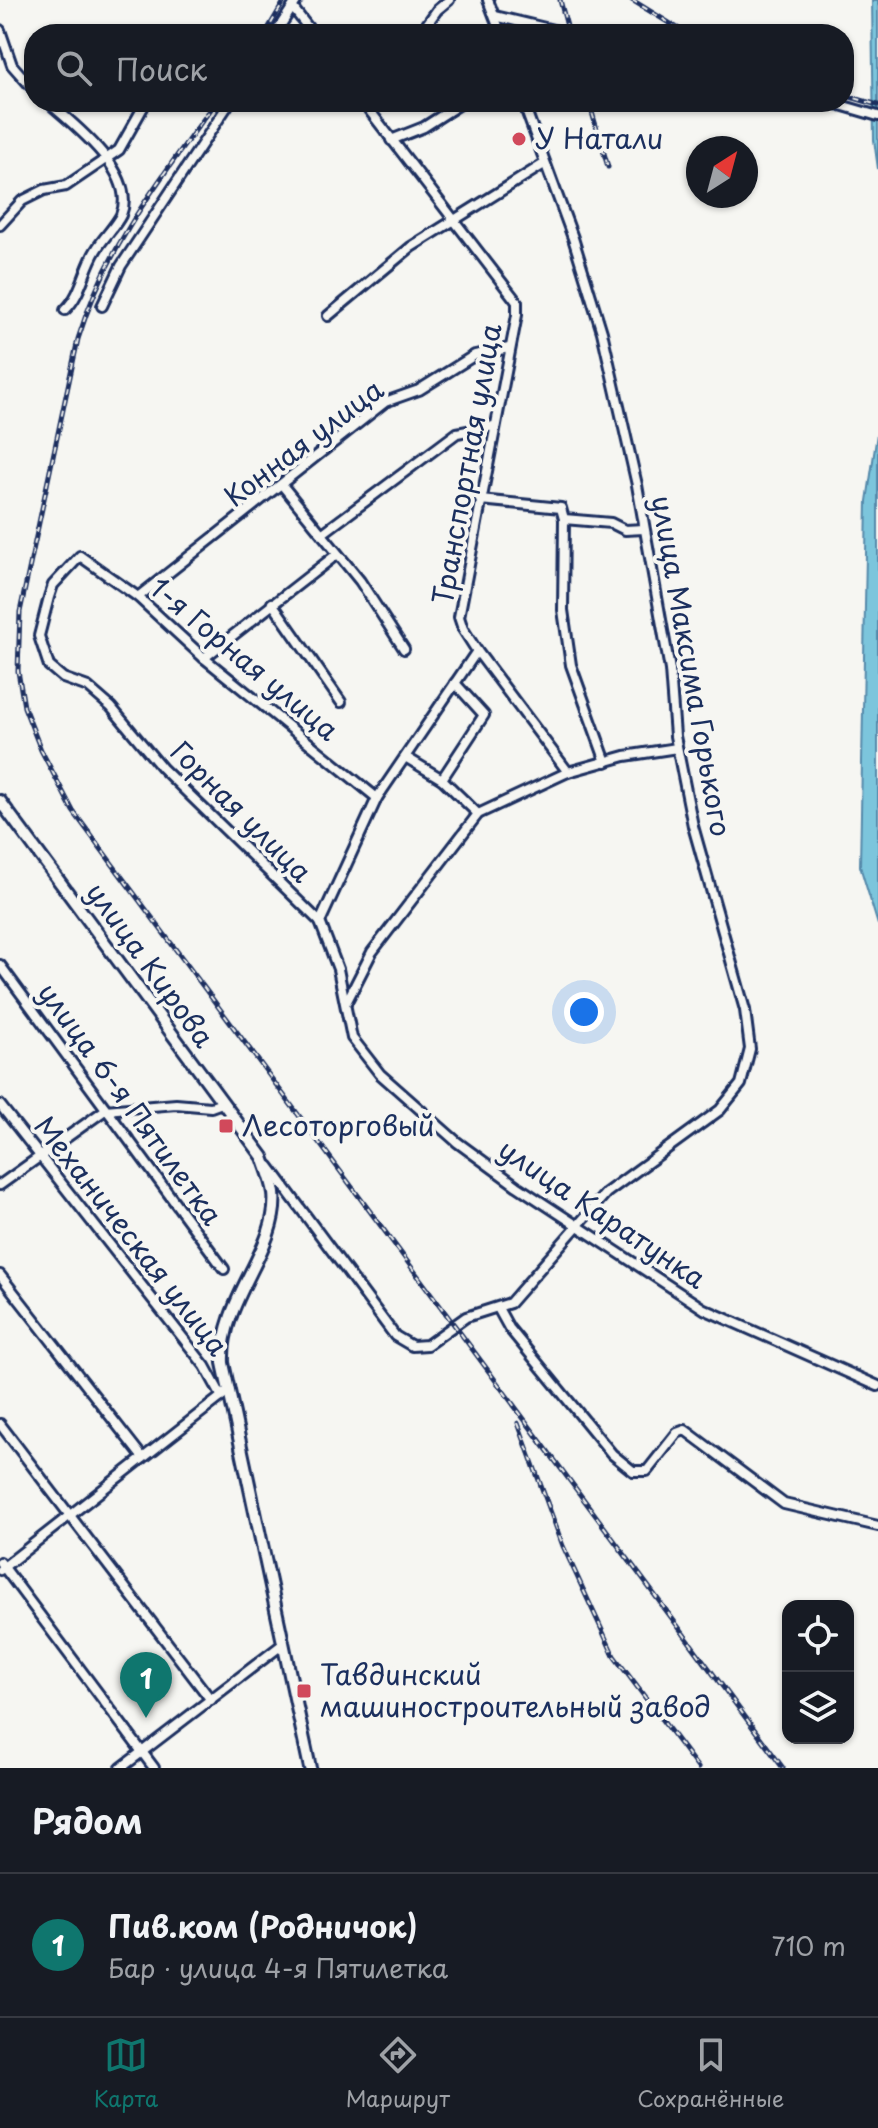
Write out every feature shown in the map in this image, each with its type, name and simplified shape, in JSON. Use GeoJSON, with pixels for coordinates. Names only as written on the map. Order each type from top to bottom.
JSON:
{"type":"FeatureCollection","features":[{"type":"Feature","properties":{"kind":"main road","name":"улица Кирова"},"geometry":{"type":"LineString","coordinates":[[0,801],[263,1157],[271,1179],[274,1208],[259,1253],[226,1324],[222,1341],[226,1394]]}},
{"type":"Feature","properties":{"kind":"main road","name":"Механическая улица"},"geometry":{"type":"LineString","coordinates":[[226,1394],[310,1768]]}},
{"type":"Feature","properties":{"kind":"street"},"geometry":{"type":"LineString","coordinates":[[427,24],[449,0]]}},
{"type":"Feature","properties":{"kind":"street"},"geometry":{"type":"LineString","coordinates":[[488,0],[498,24]]}},
{"type":"Feature","properties":{"kind":"street"},"geometry":{"type":"LineString","coordinates":[[282,24],[295,4],[307,24]]}},
{"type":"Feature","properties":{"kind":"street"},"geometry":{"type":"LineString","coordinates":[[495,16],[528,24]]}},
{"type":"Feature","properties":{"kind":"street"},"geometry":{"type":"LineString","coordinates":[[0,30],[12,65],[24,79]]}},
{"type":"Feature","properties":{"kind":"street"},"geometry":{"type":"LineString","coordinates":[[854,109],[878,116]]}},
{"type":"Feature","properties":{"kind":"street"},"geometry":{"type":"LineString","coordinates":[[58,112],[107,159],[118,176],[121,214],[95,251],[73,302],[65,310]]}},
{"type":"Feature","properties":{"kind":"street"},"geometry":{"type":"LineString","coordinates":[[0,225],[22,201],[44,190],[66,186],[119,150],[140,112]]}},
{"type":"Feature","properties":{"kind":"street"},"geometry":{"type":"LineString","coordinates":[[102,306],[121,266],[223,112]]}},
{"type":"Feature","properties":{"kind":"street"},"geometry":{"type":"LineString","coordinates":[[370,112],[454,220]]}},
{"type":"Feature","properties":{"kind":"street"},"geometry":{"type":"LineString","coordinates":[[391,140],[424,127],[447,112]]}},
{"type":"Feature","properties":{"kind":"street","name":"улица Максима Горького"},"geometry":{"type":"LineString","coordinates":[[395,1336],[412,1346],[427,1345],[466,1317],[498,1308],[522,1293],[606,1193],[720,1110],[741,1084],[750,1049],[745,1010],[693,826],[677,748],[670,670],[602,332],[573,238],[526,112]]}},
{"type":"Feature","properties":{"kind":"street"},"geometry":{"type":"LineString","coordinates":[[328,316],[411,247],[544,164]]}},
{"type":"Feature","properties":{"kind":"street","name":"Транспортная улица"},"geometry":{"type":"LineString","coordinates":[[454,220],[517,302],[459,617],[477,651],[568,772]]}},
{"type":"Feature","properties":{"kind":"street","name":"Конная улица"},"geometry":{"type":"LineString","coordinates":[[138,597],[385,402],[419,390],[475,355],[509,348]]}},
{"type":"Feature","properties":{"kind":"street"},"geometry":{"type":"LineString","coordinates":[[323,533],[457,433],[494,426]]}},
{"type":"Feature","properties":{"kind":"street"},"geometry":{"type":"LineString","coordinates":[[282,485],[360,581],[404,649]]}},
{"type":"Feature","properties":{"kind":"street"},"geometry":{"type":"LineString","coordinates":[[480,500],[561,508],[564,519],[563,610],[571,665],[606,762]]}},
{"type":"Feature","properties":{"kind":"street"},"geometry":{"type":"LineString","coordinates":[[564,519],[611,523],[625,530],[644,529]]}},
{"type":"Feature","properties":{"kind":"street"},"geometry":{"type":"LineString","coordinates":[[204,658],[336,555]]}},
{"type":"Feature","properties":{"kind":"street","name":"1-я Горная улица"},"geometry":{"type":"LineString","coordinates":[[54,671],[40,649],[39,636],[53,585],[80,556],[138,597],[204,658],[377,798]]}},
{"type":"Feature","properties":{"kind":"street"},"geometry":{"type":"LineString","coordinates":[[272,603],[341,702]]}},
{"type":"Feature","properties":{"kind":"street"},"geometry":{"type":"LineString","coordinates":[[320,922],[377,798],[477,651]]}},
{"type":"Feature","properties":{"kind":"street","name":"Горная улица"},"geometry":{"type":"LineString","coordinates":[[54,671],[88,687],[111,707],[162,768],[320,922],[346,1002],[348,1019]]}},
{"type":"Feature","properties":{"kind":"street"},"geometry":{"type":"LineString","coordinates":[[442,779],[484,715],[455,683]]}},
{"type":"Feature","properties":{"kind":"street"},"geometry":{"type":"LineString","coordinates":[[346,1002],[372,952],[478,814],[568,772],[677,748]]}},
{"type":"Feature","properties":{"kind":"street"},"geometry":{"type":"LineString","coordinates":[[407,758],[442,779],[478,814]]}},
{"type":"Feature","properties":{"kind":"street","name":"улица 6-я Пятилетка"},"geometry":{"type":"LineString","coordinates":[[0,965],[224,1269]]}},
{"type":"Feature","properties":{"kind":"street","name":"улица Каратунка"},"geometry":{"type":"LineString","coordinates":[[348,1019],[352,1038],[380,1074],[457,1142],[576,1225],[704,1309],[878,1386]]}},
{"type":"Feature","properties":{"kind":"street"},"geometry":{"type":"LineString","coordinates":[[0,1185],[105,1110],[176,1104],[211,1107],[222,1103]]}},
{"type":"Feature","properties":{"kind":"street","name":"Механическая улица"},"geometry":{"type":"LineString","coordinates":[[0,1105],[226,1394]]}},
{"type":"Feature","properties":{"kind":"street","name":"улица Кирова"},"geometry":{"type":"LineString","coordinates":[[263,1157],[395,1336]]}},
{"type":"Feature","properties":{"kind":"street"},"geometry":{"type":"LineString","coordinates":[[0,1275],[143,1458]]}},
{"type":"Feature","properties":{"kind":"street"},"geometry":{"type":"LineString","coordinates":[[498,1308],[518,1340],[612,1454],[628,1469],[647,1471],[677,1433],[685,1430],[784,1504],[878,1526]]}},
{"type":"Feature","properties":{"kind":"street"},"geometry":{"type":"LineString","coordinates":[[154,1768],[1,1567],[226,1394]]}},
{"type":"Feature","properties":{"kind":"street"},"geometry":{"type":"LineString","coordinates":[[0,1424],[211,1700]]}},
{"type":"Feature","properties":{"kind":"street"},"geometry":{"type":"LineString","coordinates":[[121,1768],[283,1644]]}},
{"type":"Feature","properties":{"kind":"water"},"geometry":{"type":"Polygon","coordinates":[[[872,0],[878,0],[878,169],[874,140],[872,0]]]}},
{"type":"Feature","properties":{"kind":"water"},"geometry":{"type":"Polygon","coordinates":[[[878,427],[878,925],[860,866],[867,501],[878,427]]]}},
{"type":"Feature","properties":{"kind":"railway"},"geometry":{"type":"LineString","coordinates":[[271,24],[285,0]]}},
{"type":"Feature","properties":{"kind":"railway"},"geometry":{"type":"LineString","coordinates":[[560,0],[566,24]]}},
{"type":"Feature","properties":{"kind":"railway"},"geometry":{"type":"LineString","coordinates":[[632,0],[671,24]]}},
{"type":"Feature","properties":{"kind":"railway"},"geometry":{"type":"LineString","coordinates":[[854,98],[878,105]]}},
{"type":"Feature","properties":{"kind":"railway"},"geometry":{"type":"LineString","coordinates":[[209,112],[119,244],[78,339],[20,612],[18,671],[24,707],[41,750],[73,811],[783,1768]]}},
{"type":"Feature","properties":{"kind":"railway"},"geometry":{"type":"LineString","coordinates":[[592,112],[608,167]]}},
{"type":"Feature","properties":{"kind":"railway"},"geometry":{"type":"LineString","coordinates":[[518,1423],[563,1546],[614,1656],[698,1768]]}},
{"type":"Feature","properties":{"kind":"place","name":"У Натали"},"geometry":{"type":"Point","coordinates":[519,139]}},
{"type":"Feature","properties":{"kind":"place","name":"Лесоторговый"},"geometry":{"type":"Point","coordinates":[226,1126]}},
{"type":"Feature","properties":{"kind":"place","name":"Тавдинский машиностроительный завод"},"geometry":{"type":"Point","coordinates":[304,1691]}},
{"type":"Feature","properties":{"kind":"place","name":"Пив.ком (Родничок)"},"geometry":{"type":"Point","coordinates":[146,1718]}}]}
